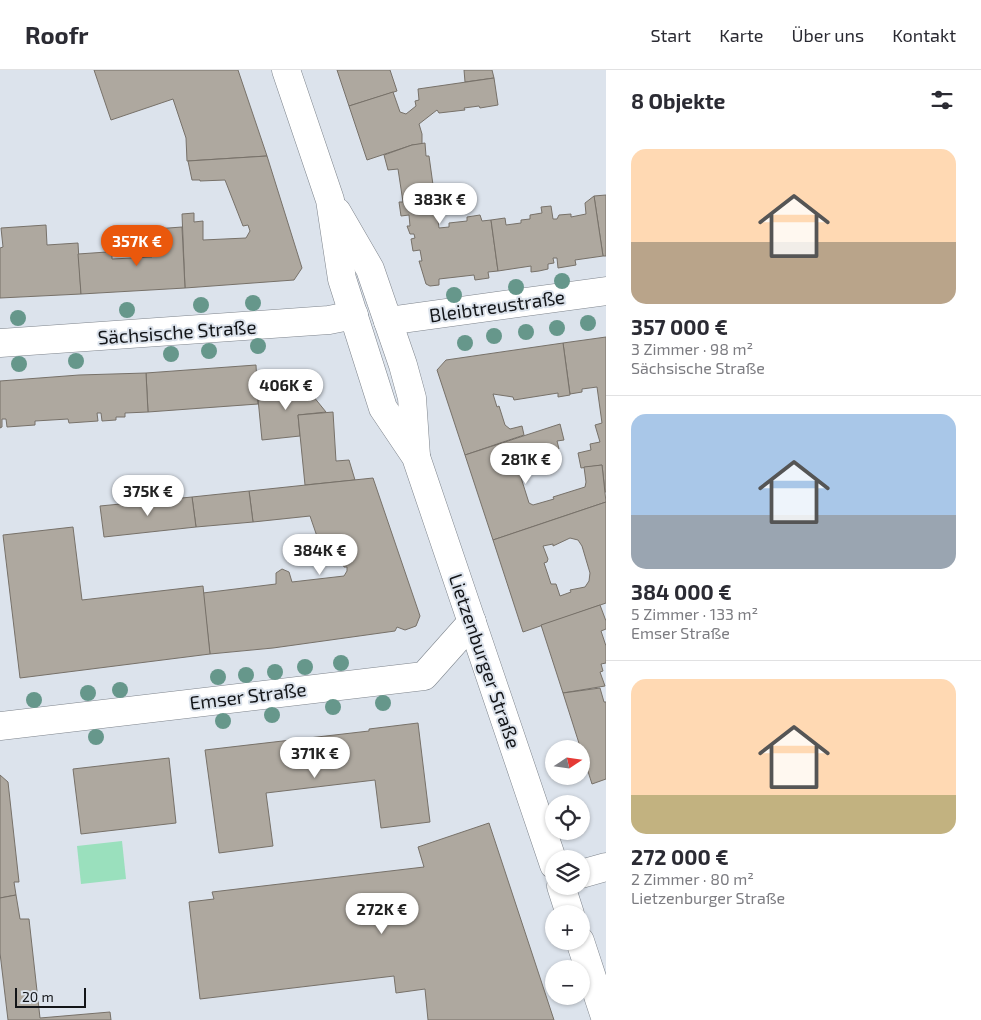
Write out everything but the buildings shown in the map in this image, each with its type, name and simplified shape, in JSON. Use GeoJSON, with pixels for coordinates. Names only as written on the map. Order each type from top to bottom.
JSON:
{"type":"FeatureCollection","features":[{"type":"Feature","properties":{"kind":"main road","name":"Lietzenburger Straße"},"geometry":{"type":"LineString","coordinates":[[286,70],[330,200],[342,279],[383,408],[416,457]]}},
{"type":"Feature","properties":{"kind":"main road","name":"Lietzenburger Straße"},"geometry":{"type":"LineString","coordinates":[[330,200],[370,269],[388,321],[412,398],[416,457],[549,850]]}},
{"type":"Feature","properties":{"kind":"main road","name":"Bleibtreustraße"},"geometry":{"type":"LineString","coordinates":[[388,321],[606,291]]}},
{"type":"Feature","properties":{"kind":"main road","name":"Sächsische Straße"},"geometry":{"type":"LineString","coordinates":[[0,344],[329,320],[354,316]]}},
{"type":"Feature","properties":{"kind":"main road","name":"Emser Straße"},"geometry":{"type":"LineString","coordinates":[[0,726],[424,676],[472,622]]}},
{"type":"Feature","properties":{"kind":"main road"},"geometry":{"type":"LineString","coordinates":[[590,871],[606,867]]}},
{"type":"Feature","properties":{"kind":"main road"},"geometry":{"type":"LineString","coordinates":[[583,950],[606,1020]]}},
{"type":"Feature","properties":{"kind":"green space"},"geometry":{"type":"Polygon","coordinates":[[[122,841],[126,879],[81,884],[77,846],[122,841]]]}}]}
